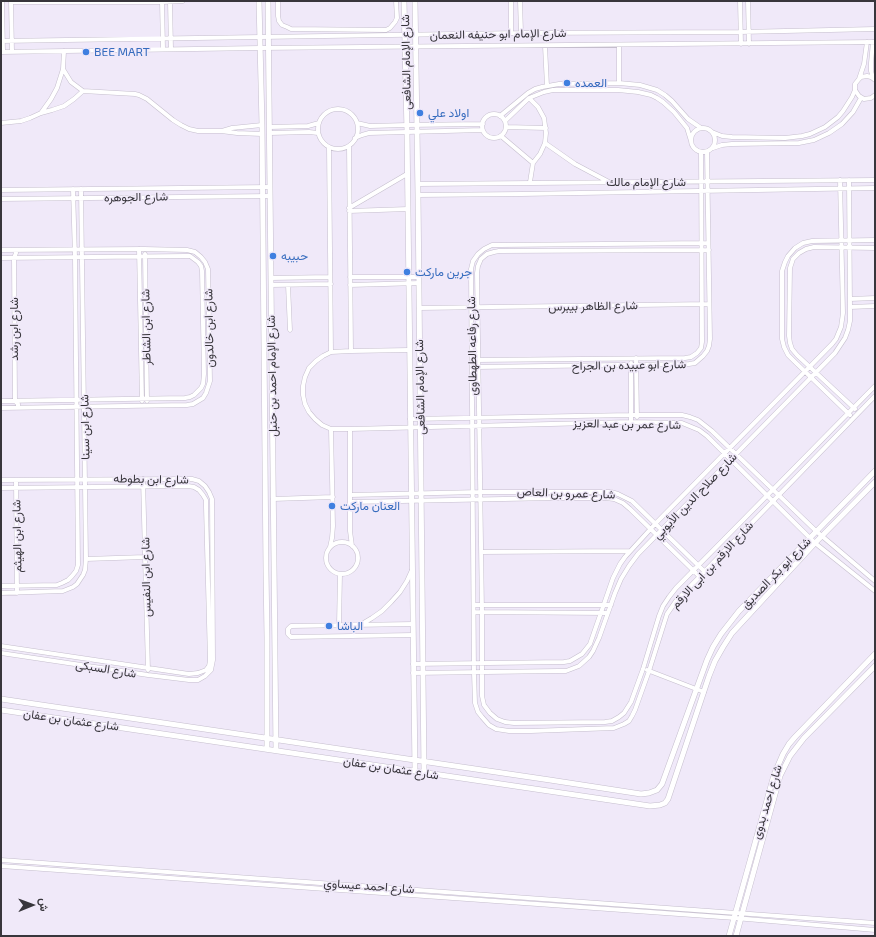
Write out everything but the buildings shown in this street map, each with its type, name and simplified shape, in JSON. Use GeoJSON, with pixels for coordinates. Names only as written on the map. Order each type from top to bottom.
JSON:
{"type":"FeatureCollection","features":[{"type":"Feature","properties":{"kind":"street"},"geometry":{"type":"LineString","coordinates":[[2,1],[2,52]]}},
{"type":"Feature","properties":{"kind":"street"},"geometry":{"type":"LineString","coordinates":[[12,52],[11,2],[183,1]]}},
{"type":"Feature","properties":{"kind":"street","name":"شارع الإمام احمد بن حنبل"},"geometry":{"type":"LineString","coordinates":[[259,1],[262,125],[267,749]]}},
{"type":"Feature","properties":{"kind":"street","name":"شارع الإمام احمد بن حنبل"},"geometry":{"type":"LineString","coordinates":[[268,1],[276,750]]}},
{"type":"Feature","properties":{"kind":"street"},"geometry":{"type":"LineString","coordinates":[[278,1],[279,21],[282,25],[291,29],[386,30],[390,28],[397,18],[396,1]]}},
{"type":"Feature","properties":{"kind":"street","name":"شارع الإمام الشافعى"},"geometry":{"type":"LineString","coordinates":[[404,1],[408,174],[412,624],[415,771]]}},
{"type":"Feature","properties":{"kind":"street","name":"شارع الإمام الشافعى"},"geometry":{"type":"LineString","coordinates":[[415,1],[420,308],[424,773]]}},
{"type":"Feature","properties":{"kind":"street"},"geometry":{"type":"LineString","coordinates":[[511,1],[511,33]]}},
{"type":"Feature","properties":{"kind":"street"},"geometry":{"type":"LineString","coordinates":[[520,1],[521,33]]}},
{"type":"Feature","properties":{"kind":"street"},"geometry":{"type":"LineString","coordinates":[[740,1],[740,44]]}},
{"type":"Feature","properties":{"kind":"street"},"geometry":{"type":"LineString","coordinates":[[748,1],[749,44]]}},
{"type":"Feature","properties":{"kind":"street"},"geometry":{"type":"LineString","coordinates":[[162,2],[163,49]]}},
{"type":"Feature","properties":{"kind":"street"},"geometry":{"type":"LineString","coordinates":[[170,2],[171,49]]}},
{"type":"Feature","properties":{"kind":"street","name":"شارع الإمام ابو حنيفه النعمان"},"geometry":{"type":"LineString","coordinates":[[2,41],[511,33],[749,32],[875,29]]}},
{"type":"Feature","properties":{"kind":"street"},"geometry":{"type":"LineString","coordinates":[[500,116],[534,89],[559,84],[619,83],[640,85],[657,90],[675,104],[688,119],[701,128],[707,129],[722,136],[785,138],[802,136],[825,127],[838,117],[848,104],[855,90],[855,84],[859,79],[864,64],[867,42]]}},
{"type":"Feature","properties":{"kind":"street"},"geometry":{"type":"LineString","coordinates":[[874,42],[871,71],[874,79]]}},
{"type":"Feature","properties":{"kind":"street","name":"شارع الإمام ابو حنيفه النعمان"},"geometry":{"type":"LineString","coordinates":[[2,52],[405,46],[874,42]]}},
{"type":"Feature","properties":{"kind":"street"},"geometry":{"type":"LineString","coordinates":[[619,45],[619,83]]}},
{"type":"Feature","properties":{"kind":"street"},"geometry":{"type":"LineString","coordinates":[[545,46],[547,86]]}},
{"type":"Feature","properties":{"kind":"street"},"geometry":{"type":"LineString","coordinates":[[41,113],[57,88],[63,69],[64,51]]}},
{"type":"Feature","properties":{"kind":"street"},"geometry":{"type":"LineString","coordinates":[[63,69],[71,82],[83,92],[139,95],[147,99],[173,120],[189,129],[198,131],[262,134]]}},
{"type":"Feature","properties":{"kind":"street"},"geometry":{"type":"LineString","coordinates":[[859,79],[861,77],[868,76],[874,79]]}},
{"type":"Feature","properties":{"kind":"street"},"geometry":{"type":"LineString","coordinates":[[504,121],[530,98],[553,90],[618,90],[645,93],[663,102],[674,112],[687,128],[693,147],[701,152],[708,152],[713,148],[722,145],[799,143],[814,140],[829,133],[842,124],[853,112],[861,98]]}},
{"type":"Feature","properties":{"kind":"street"},"geometry":{"type":"LineString","coordinates":[[855,90],[861,98],[868,99],[875,95]]}},
{"type":"Feature","properties":{"kind":"street"},"geometry":{"type":"LineString","coordinates":[[1,123],[21,121],[64,106],[83,92]]}},
{"type":"Feature","properties":{"kind":"street"},"geometry":{"type":"LineString","coordinates":[[530,98],[541,112],[546,128],[545,143],[540,154],[533,163],[530,182]]}},
{"type":"Feature","properties":{"kind":"street"},"geometry":{"type":"LineString","coordinates":[[332,110],[344,110],[350,113],[357,123],[355,138],[349,146],[345,148],[337,149],[329,147],[320,139],[318,133],[319,122],[326,113],[332,110]]}},
{"type":"Feature","properties":{"kind":"street"},"geometry":{"type":"LineString","coordinates":[[491,115],[500,116],[504,121],[506,127],[501,136],[495,138],[489,137],[484,133],[483,124],[486,118],[491,115]]}},
{"type":"Feature","properties":{"kind":"street"},"geometry":{"type":"LineString","coordinates":[[270,127],[308,126],[319,122]]}},
{"type":"Feature","properties":{"kind":"street"},"geometry":{"type":"LineString","coordinates":[[357,123],[370,126],[483,124]]}},
{"type":"Feature","properties":{"kind":"street"},"geometry":{"type":"LineString","coordinates":[[221,131],[232,128],[262,125]]}},
{"type":"Feature","properties":{"kind":"street"},"geometry":{"type":"LineString","coordinates":[[506,127],[546,128]]}},
{"type":"Feature","properties":{"kind":"street"},"geometry":{"type":"LineString","coordinates":[[691,141],[692,135],[696,130],[701,128]]}},
{"type":"Feature","properties":{"kind":"street"},"geometry":{"type":"LineString","coordinates":[[355,138],[370,133],[483,130]]}},
{"type":"Feature","properties":{"kind":"street"},"geometry":{"type":"LineString","coordinates":[[712,132],[716,140],[713,148]]}},
{"type":"Feature","properties":{"kind":"street"},"geometry":{"type":"LineString","coordinates":[[270,133],[318,133]]}},
{"type":"Feature","properties":{"kind":"street"},"geometry":{"type":"LineString","coordinates":[[501,136],[533,163]]}},
{"type":"Feature","properties":{"kind":"street"},"geometry":{"type":"LineString","coordinates":[[545,143],[582,168],[610,182]]}},
{"type":"Feature","properties":{"kind":"street"},"geometry":{"type":"LineString","coordinates":[[349,146],[351,351]]}},
{"type":"Feature","properties":{"kind":"street"},"geometry":{"type":"LineString","coordinates":[[329,147],[332,352]]}},
{"type":"Feature","properties":{"kind":"street","name":"شارع ابو عبيده بن الجراح"},"geometry":{"type":"LineString","coordinates":[[472,360],[685,358],[691,357],[697,353],[701,348],[702,342],[701,152]]}},
{"type":"Feature","properties":{"kind":"street","name":"شارع ابو عبيده بن الجراح"},"geometry":{"type":"LineString","coordinates":[[472,368],[689,364],[695,363],[699,360],[707,351],[709,346],[708,152]]}},
{"type":"Feature","properties":{"kind":"street"},"geometry":{"type":"LineString","coordinates":[[349,210],[408,174]]}},
{"type":"Feature","properties":{"kind":"street","name":"شارع صلاح الدين الأيوبي"},"geometry":{"type":"LineString","coordinates":[[413,664],[564,662],[570,661],[582,654],[590,644],[616,571],[630,551],[832,344],[839,333],[843,313],[840,180]]}},
{"type":"Feature","properties":{"kind":"street","name":"شارع صلاح الدين الأيوبي"},"geometry":{"type":"LineString","coordinates":[[413,673],[559,672],[573,669],[584,662],[593,651],[621,579],[638,554],[835,353],[845,338],[850,321],[849,180]]}},
{"type":"Feature","properties":{"kind":"street","name":"شارع الإمام مالك"},"geometry":{"type":"LineString","coordinates":[[418,184],[875,180]]}},
{"type":"Feature","properties":{"kind":"street","name":"شارع الجوهره"},"geometry":{"type":"LineString","coordinates":[[1,190],[270,186]]}},
{"type":"Feature","properties":{"kind":"street","name":"شارع الإمام مالك"},"geometry":{"type":"LineString","coordinates":[[418,195],[875,188]]}},
{"type":"Feature","properties":{"kind":"street","name":"شارع ابن سينا"},"geometry":{"type":"LineString","coordinates":[[1,586],[57,585],[68,580],[76,571],[78,565],[73,189]]}},
{"type":"Feature","properties":{"kind":"street","name":"شارع ابن سينا"},"geometry":{"type":"LineString","coordinates":[[1,593],[57,592],[68,590],[77,584],[83,575],[86,564],[81,189]]}},
{"type":"Feature","properties":{"kind":"street","name":"شارع الجوهره"},"geometry":{"type":"LineString","coordinates":[[1,199],[270,196]]}},
{"type":"Feature","properties":{"kind":"street"},"geometry":{"type":"LineString","coordinates":[[349,210],[408,209]]}},
{"type":"Feature","properties":{"kind":"street"},"geometry":{"type":"LineString","coordinates":[[853,418],[788,355],[784,347],[782,339],[782,271],[788,256],[795,248],[803,243],[812,241],[875,240]]}},
{"type":"Feature","properties":{"kind":"street","name":"شارع رفاعه الطهطاوى"},"geometry":{"type":"LineString","coordinates":[[474,673],[471,269],[473,261],[478,254],[492,245],[708,243]]}},
{"type":"Feature","properties":{"kind":"street"},"geometry":{"type":"LineString","coordinates":[[583,244],[584,251]]}},
{"type":"Feature","properties":{"kind":"street"},"geometry":{"type":"LineString","coordinates":[[859,412],[792,349],[790,342],[789,278],[793,259],[806,249],[814,247],[875,248]]}},
{"type":"Feature","properties":{"kind":"street","name":"شارع ابن الشاطر"},"geometry":{"type":"LineString","coordinates":[[139,249],[148,406]]}},
{"type":"Feature","properties":{"kind":"street","name":"شارع ابن خالدون"},"geometry":{"type":"LineString","coordinates":[[1,250],[144,249],[187,250],[195,252],[205,262],[208,269],[210,381],[206,393],[198,401],[187,405],[1,408]]}},
{"type":"Feature","properties":{"kind":"street","name":"شارع ابن الشاطر"},"geometry":{"type":"LineString","coordinates":[[142,406],[144,249]]}},
{"type":"Feature","properties":{"kind":"street","name":"شارع ابن رشد"},"geometry":{"type":"LineString","coordinates":[[13,250],[16,253],[14,258],[15,400],[18,404],[18,408]]}},
{"type":"Feature","properties":{"kind":"street","name":"شارع رفاعه الطهطاوى"},"geometry":{"type":"LineString","coordinates":[[482,673],[477,273],[481,259],[487,254],[499,251],[709,250]]}},
{"type":"Feature","properties":{"kind":"street","name":"شارع ابن خالدون"},"geometry":{"type":"LineString","coordinates":[[1,258],[190,256],[201,266],[202,271],[204,374],[201,388],[194,395],[186,398],[1,401]]}},
{"type":"Feature","properties":{"kind":"street"},"geometry":{"type":"LineString","coordinates":[[271,278],[330,277]]}},
{"type":"Feature","properties":{"kind":"street"},"geometry":{"type":"LineString","coordinates":[[350,277],[419,277]]}},
{"type":"Feature","properties":{"kind":"street"},"geometry":{"type":"LineString","coordinates":[[350,285],[419,283]]}},
{"type":"Feature","properties":{"kind":"street"},"geometry":{"type":"LineString","coordinates":[[271,285],[330,284]]}},
{"type":"Feature","properties":{"kind":"street"},"geometry":{"type":"LineString","coordinates":[[288,285],[290,330]]}},
{"type":"Feature","properties":{"kind":"street"},"geometry":{"type":"LineString","coordinates":[[850,298],[875,298]]}},
{"type":"Feature","properties":{"kind":"street"},"geometry":{"type":"LineString","coordinates":[[203,304],[209,304]]}},
{"type":"Feature","properties":{"kind":"street","name":"شارع الظاهر بيبرس"},"geometry":{"type":"LineString","coordinates":[[420,308],[709,304]]}},
{"type":"Feature","properties":{"kind":"street"},"geometry":{"type":"LineString","coordinates":[[850,307],[875,306]]}},
{"type":"Feature","properties":{"kind":"street"},"geometry":{"type":"LineString","coordinates":[[263,313],[272,313]]}},
{"type":"Feature","properties":{"kind":"street"},"geometry":{"type":"LineString","coordinates":[[330,547],[335,543],[341,542],[352,546],[357,555],[356,564],[353,569],[345,574],[340,574],[332,571],[327,564],[326,555],[330,547],[333,532],[331,429],[315,420],[305,404],[303,390],[305,377],[316,361],[332,352],[410,350]]}},
{"type":"Feature","properties":{"kind":"street"},"geometry":{"type":"LineString","coordinates":[[631,358],[631,422]]}},
{"type":"Feature","properties":{"kind":"street"},"geometry":{"type":"LineString","coordinates":[[636,358],[637,422]]}},
{"type":"Feature","properties":{"kind":"street","name":"شارع الارقم بن ابى الارقم"},"geometry":{"type":"LineString","coordinates":[[482,673],[482,696],[484,705],[497,719],[505,722],[605,722],[619,718],[628,708],[643,669],[663,606],[676,588],[875,386]]}},
{"type":"Feature","properties":{"kind":"street","name":"شارع الارقم بن ابى الارقم"},"geometry":{"type":"LineString","coordinates":[[474,673],[475,703],[478,712],[490,725],[496,729],[509,731],[531,731],[614,728],[624,724],[632,716],[671,607],[699,576],[875,396]]}},
{"type":"Feature","properties":{"kind":"street","name":"شارع ابن رشد"},"geometry":{"type":"LineString","coordinates":[[12,408],[12,403],[15,400]]}},
{"type":"Feature","properties":{"kind":"street","name":"شارع عمر بن عبد العزيز"},"geometry":{"type":"LineString","coordinates":[[410,419],[631,415],[682,415],[690,417],[698,420],[730,448],[778,496],[816,531],[875,581]]}},
{"type":"Feature","properties":{"kind":"street","name":"شارع عمر بن عبد العزيز"},"geometry":{"type":"LineString","coordinates":[[331,429],[631,422],[682,423],[699,430],[710,439],[815,543],[875,591]]}},
{"type":"Feature","properties":{"kind":"street"},"geometry":{"type":"LineString","coordinates":[[264,429],[273,429]]}},
{"type":"Feature","properties":{"kind":"street"},"geometry":{"type":"LineString","coordinates":[[350,429],[350,531],[352,546]]}},
{"type":"Feature","properties":{"kind":"street","name":"شارع ابو بكر الصديق"},"geometry":{"type":"LineString","coordinates":[[696,689],[713,647],[739,611],[875,471]]}},
{"type":"Feature","properties":{"kind":"street","name":"شارع ابن النفيس"},"geometry":{"type":"LineString","coordinates":[[143,479],[148,675]]}},
{"type":"Feature","properties":{"kind":"street","name":"شارع ابن بطوطه"},"geometry":{"type":"LineString","coordinates":[[1,480],[192,479],[199,481],[205,486],[212,499],[210,661],[207,671]]}},
{"type":"Feature","properties":{"kind":"street","name":"شارع ابن الهيثم"},"geometry":{"type":"LineString","coordinates":[[16,480],[17,593]]}},
{"type":"Feature","properties":{"kind":"street","name":"شارع ابو بكر الصديق"},"geometry":{"type":"LineString","coordinates":[[704,692],[708,676],[715,661],[732,633],[815,543],[875,482]]}},
{"type":"Feature","properties":{"kind":"street","name":"شارع ابن بطوطه"},"geometry":{"type":"LineString","coordinates":[[1,488],[78,486],[194,487],[199,490],[206,500],[210,582]]}},
{"type":"Feature","properties":{"kind":"street","name":"شارع عمرو بن العاص"},"geometry":{"type":"LineString","coordinates":[[350,495],[473,492],[611,492],[632,501],[704,571]]}},
{"type":"Feature","properties":{"kind":"street"},"geometry":{"type":"LineString","coordinates":[[274,499],[332,497]]}},
{"type":"Feature","properties":{"kind":"street","name":"شارع عمرو بن العاص"},"geometry":{"type":"LineString","coordinates":[[350,502],[480,499],[614,499],[623,503],[630,509],[699,576]]}},
{"type":"Feature","properties":{"kind":"street"},"geometry":{"type":"LineString","coordinates":[[481,552],[630,551]]}},
{"type":"Feature","properties":{"kind":"street"},"geometry":{"type":"LineString","coordinates":[[86,559],[145,557]]}},
{"type":"Feature","properties":{"kind":"street"},"geometry":{"type":"LineString","coordinates":[[361,624],[372,618],[392,602],[400,592],[412,570]]}},
{"type":"Feature","properties":{"kind":"street"},"geometry":{"type":"LineString","coordinates":[[339,625],[340,574]]}},
{"type":"Feature","properties":{"kind":"street"},"geometry":{"type":"LineString","coordinates":[[474,605],[610,605]]}},
{"type":"Feature","properties":{"kind":"street"},"geometry":{"type":"LineString","coordinates":[[474,612],[608,613]]}},
{"type":"Feature","properties":{"kind":"street"},"geometry":{"type":"LineString","coordinates":[[412,624],[291,626],[288,629],[288,632],[289,636],[291,637],[413,635]]}},
{"type":"Feature","properties":{"kind":"street"},"geometry":{"type":"LineString","coordinates":[[267,627],[275,626]]}},
{"type":"Feature","properties":{"kind":"street"},"geometry":{"type":"LineString","coordinates":[[267,638],[275,638]]}},
{"type":"Feature","properties":{"kind":"street","name":"شارع السبكى"},"geometry":{"type":"LineString","coordinates":[[1,646],[194,674],[207,671]]}},
{"type":"Feature","properties":{"kind":"street","name":"شارع السبكى"},"geometry":{"type":"LineString","coordinates":[[1,653],[179,680],[194,680],[202,678],[207,671]]}},
{"type":"Feature","properties":{"kind":"street","name":"شارع احمد بدوى"},"geometry":{"type":"LineString","coordinates":[[729,936],[774,774],[783,754],[795,737],[875,654]]}},
{"type":"Feature","properties":{"kind":"street","name":"شارع احمد بدوى"},"geometry":{"type":"LineString","coordinates":[[736,936],[780,776],[790,756],[804,738],[875,666]]}},
{"type":"Feature","properties":{"kind":"street"},"geometry":{"type":"LineString","coordinates":[[643,669],[704,692]]}},
{"type":"Feature","properties":{"kind":"street","name":"شارع عثمان بن عفان"},"geometry":{"type":"LineString","coordinates":[[1,700],[642,794],[657,790],[662,784],[696,689]]}},
{"type":"Feature","properties":{"kind":"street","name":"شارع عثمان بن عفان"},"geometry":{"type":"LineString","coordinates":[[1,710],[650,806],[660,805],[665,803],[668,799],[704,692]]}},
{"type":"Feature","properties":{"kind":"street"},"geometry":{"type":"LineString","coordinates":[[530,723],[531,731]]}},
{"type":"Feature","properties":{"kind":"street","name":"شارع احمد عيساوي"},"geometry":{"type":"LineString","coordinates":[[1,860],[246,877],[735,916]]}},
{"type":"Feature","properties":{"kind":"street","name":"شارع احمد عيساوي"},"geometry":{"type":"LineString","coordinates":[[1,866],[735,916]]}},
{"type":"Feature","properties":{"kind":"street"},"geometry":{"type":"LineString","coordinates":[[107,874],[108,867]]}},
{"type":"Feature","properties":{"kind":"street"},"geometry":{"type":"LineString","coordinates":[[245,883],[246,877]]}},
{"type":"Feature","properties":{"kind":"street"},"geometry":{"type":"LineString","coordinates":[[735,916],[742,913],[875,923]]}},
{"type":"Feature","properties":{"kind":"street"},"geometry":{"type":"LineString","coordinates":[[735,916],[741,919],[875,930]]}},
{"type":"Feature","properties":{"kind":"place","name":"BEE MART"},"geometry":{"type":"Point","coordinates":[86,52]}},
{"type":"Feature","properties":{"kind":"place","name":"العمده"},"geometry":{"type":"Point","coordinates":[567,83]}},
{"type":"Feature","properties":{"kind":"place","name":"اولاد علي"},"geometry":{"type":"Point","coordinates":[420,113]}},
{"type":"Feature","properties":{"kind":"place","name":"حبيبه"},"geometry":{"type":"Point","coordinates":[273,256]}},
{"type":"Feature","properties":{"kind":"place","name":"جرين ماركت"},"geometry":{"type":"Point","coordinates":[407,272]}},
{"type":"Feature","properties":{"kind":"place","name":"العنان ماركت"},"geometry":{"type":"Point","coordinates":[332,506]}},
{"type":"Feature","properties":{"kind":"place","name":"الباشا"},"geometry":{"type":"Point","coordinates":[329,626]}}]}
